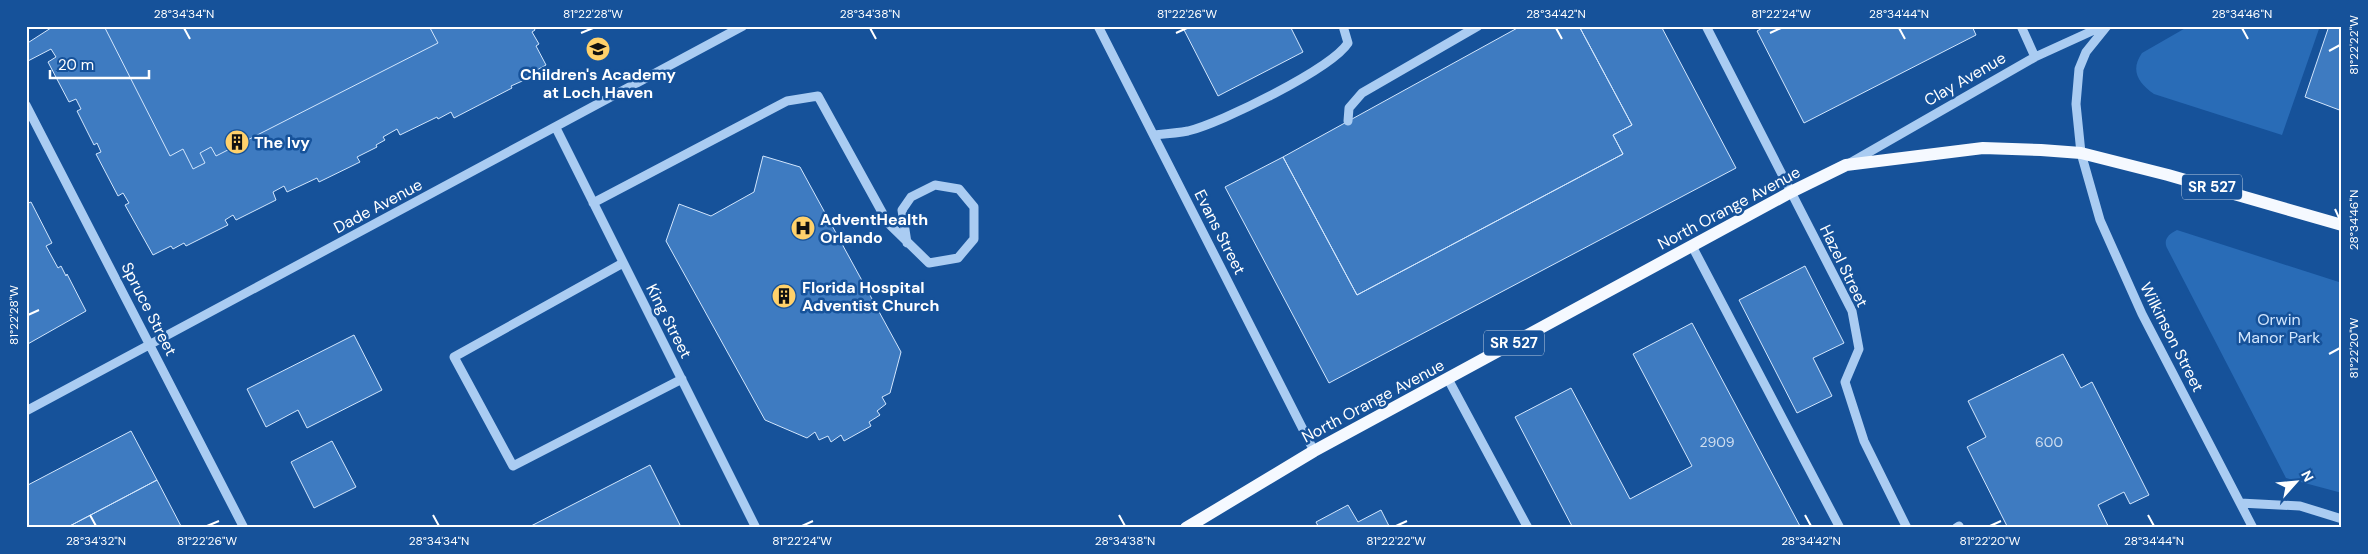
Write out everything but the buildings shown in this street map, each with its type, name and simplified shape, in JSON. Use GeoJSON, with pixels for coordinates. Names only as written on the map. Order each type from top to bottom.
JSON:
{"type":"FeatureCollection","features":[{"type":"Feature","properties":{"kind":"main road","name":"North Orange Avenue"},"geometry":{"type":"LineString","coordinates":[[1186,528],[1314,451],[1448,380],[1791,192],[1846,165],[1983,148],[2081,153],[2168,175],[2342,225]]}},
{"type":"Feature","properties":{"kind":"street","name":"Dade Avenue"},"geometry":{"type":"LineString","coordinates":[[26,411],[744,26]]}},
{"type":"Feature","properties":{"kind":"street","name":"Evans Street"},"geometry":{"type":"LineString","coordinates":[[1098,26],[1314,451]]}},
{"type":"Feature","properties":{"kind":"street"},"geometry":{"type":"LineString","coordinates":[[1154,135],[1188,131],[1225,118],[1330,62],[1348,43],[1343,26]]}},
{"type":"Feature","properties":{"kind":"street"},"geometry":{"type":"LineString","coordinates":[[1348,121],[1349,108],[1362,93],[1478,26]]}},
{"type":"Feature","properties":{"kind":"street","name":"Hazel Street"},"geometry":{"type":"LineString","coordinates":[[1706,26],[1852,311],[1859,349],[1845,382],[1864,441],[1906,528]]}},
{"type":"Feature","properties":{"kind":"street"},"geometry":{"type":"LineString","coordinates":[[2021,26],[2034,56]]}},
{"type":"Feature","properties":{"kind":"street","name":"Clay Avenue"},"geometry":{"type":"LineString","coordinates":[[1846,165],[2034,56],[2105,26]]}},
{"type":"Feature","properties":{"kind":"street","name":"Clay Avenue"},"geometry":{"type":"LineString","coordinates":[[2081,153],[2076,104],[2079,69],[2086,52],[2105,26]]}},
{"type":"Feature","properties":{"kind":"street"},"geometry":{"type":"LineString","coordinates":[[593,204],[787,101],[818,96],[888,223],[907,243],[929,263],[958,258],[974,239],[974,207],[959,189],[943,186],[935,185],[911,197],[902,210],[907,243]]}},
{"type":"Feature","properties":{"kind":"street","name":"Spruce Street"},"geometry":{"type":"LineString","coordinates":[[26,105],[151,344],[244,528]]}},
{"type":"Feature","properties":{"kind":"street","name":"King Street"},"geometry":{"type":"LineString","coordinates":[[556,128],[756,528]]}},
{"type":"Feature","properties":{"kind":"street","name":"Wilkinson Street"},"geometry":{"type":"LineString","coordinates":[[2081,153],[2100,220],[2142,314],[2253,528]]}},
{"type":"Feature","properties":{"kind":"street"},"geometry":{"type":"LineString","coordinates":[[1692,246],[1840,528]]}},
{"type":"Feature","properties":{"kind":"street"},"geometry":{"type":"LineString","coordinates":[[623,263],[454,357],[513,466],[682,379]]}},
{"type":"Feature","properties":{"kind":"street"},"geometry":{"type":"LineString","coordinates":[[1448,380],[1528,528]]}},
{"type":"Feature","properties":{"kind":"street"},"geometry":{"type":"LineString","coordinates":[[2240,503],[2300,506],[2342,520]]}},
{"type":"Feature","properties":{"kind":"green space"},"geometry":{"type":"Polygon","coordinates":[[[2189,26],[2320,26],[2282,135],[2154,94],[2140,81],[2136,71],[2138,59],[2142,53],[2189,26]]]}},
{"type":"Feature","properties":{"kind":"green space","name":"Orwin Manor Park"},"geometry":{"type":"Polygon","coordinates":[[[2177,230],[2342,283],[2342,493],[2286,478],[2167,248],[2166,242],[2168,237],[2177,230]]]}},
{"type":"Feature","properties":{"kind":"place","name":"Children's Academy at Loch Haven"},"geometry":{"type":"Point","coordinates":[598,49]}},
{"type":"Feature","properties":{"kind":"place","name":"The Ivy"},"geometry":{"type":"Point","coordinates":[237,142]}},
{"type":"Feature","properties":{"kind":"place","name":"AdventHealth Orlando"},"geometry":{"type":"Point","coordinates":[803,228]}},
{"type":"Feature","properties":{"kind":"place","name":"Florida Hospital Adventist Church"},"geometry":{"type":"Point","coordinates":[784,296]}}]}
